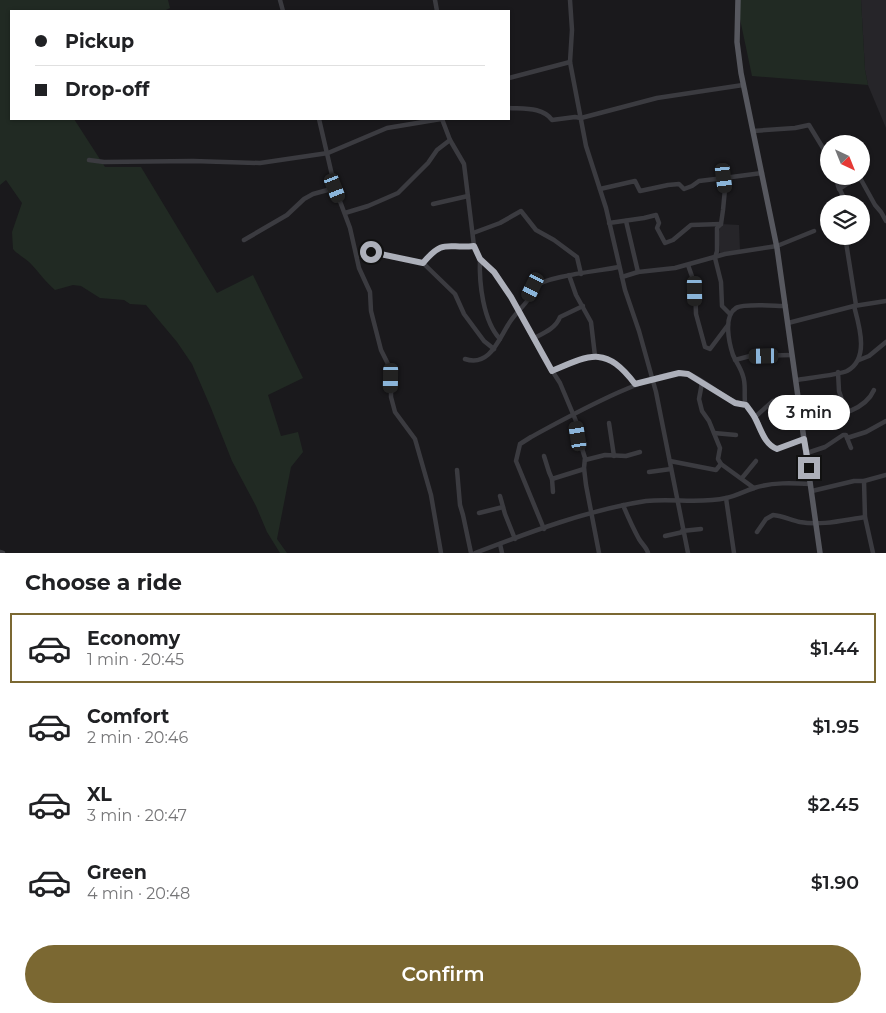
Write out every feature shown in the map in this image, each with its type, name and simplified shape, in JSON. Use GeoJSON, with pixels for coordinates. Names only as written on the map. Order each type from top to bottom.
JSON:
{"type":"FeatureCollection","features":[{"type":"Feature","properties":{"kind":"main road"},"geometry":{"type":"LineString","coordinates":[[738,0],[737,42],[741,73],[762,173],[786,306],[820,553]]}},
{"type":"Feature","properties":{"kind":"street"},"geometry":{"type":"LineString","coordinates":[[570,0],[572,30],[570,62],[586,146],[600,189],[619,267],[644,346],[656,392],[678,501],[682,532],[688,553]]}},
{"type":"Feature","properties":{"kind":"street"},"geometry":{"type":"LineString","coordinates":[[510,78],[570,62]]}},
{"type":"Feature","properties":{"kind":"street"},"geometry":{"type":"LineString","coordinates":[[510,108],[542,112],[548,114],[552,120],[581,118],[657,98],[743,85]]}},
{"type":"Feature","properties":{"kind":"street"},"geometry":{"type":"LineString","coordinates":[[319,120],[335,188],[350,228],[359,268],[370,292],[371,311],[381,350],[388,364],[391,378],[391,398],[395,412],[415,438],[431,495],[442,553]]}},
{"type":"Feature","properties":{"kind":"street"},"geometry":{"type":"LineString","coordinates":[[89,160],[104,162],[193,161],[260,164],[328,153],[387,128],[436,120]]}},
{"type":"Feature","properties":{"kind":"street"},"geometry":{"type":"LineString","coordinates":[[442,120],[450,140],[464,164],[474,233],[474,246],[480,259],[494,272],[519,311],[542,355],[560,383],[573,415],[584,460],[598,553]]}},
{"type":"Feature","properties":{"kind":"street"},"geometry":{"type":"LineString","coordinates":[[753,131],[809,125],[820,143]]}},
{"type":"Feature","properties":{"kind":"street"},"geometry":{"type":"LineString","coordinates":[[345,213],[368,206],[398,193],[428,163],[437,150],[450,140]]}},
{"type":"Feature","properties":{"kind":"street"},"geometry":{"type":"LineString","coordinates":[[600,189],[635,180],[640,191],[679,184],[684,189],[699,181],[762,173]]}},
{"type":"Feature","properties":{"kind":"street"},"geometry":{"type":"LineString","coordinates":[[839,189],[859,176],[875,206],[886,221]]}},
{"type":"Feature","properties":{"kind":"street"},"geometry":{"type":"LineString","coordinates":[[724,178],[725,189],[721,224],[717,228],[717,251],[715,258],[721,282],[722,306],[730,314]]}},
{"type":"Feature","properties":{"kind":"street"},"geometry":{"type":"LineString","coordinates":[[838,185],[842,195]]}},
{"type":"Feature","properties":{"kind":"street"},"geometry":{"type":"LineString","coordinates":[[244,240],[287,215],[304,199],[313,194],[335,188]]}},
{"type":"Feature","properties":{"kind":"street"},"geometry":{"type":"LineString","coordinates":[[433,204],[468,196]]}},
{"type":"Feature","properties":{"kind":"street"},"geometry":{"type":"LineString","coordinates":[[474,233],[500,223],[521,211],[536,230],[554,240],[576,257],[581,274]]}},
{"type":"Feature","properties":{"kind":"street"},"geometry":{"type":"LineString","coordinates":[[609,222],[657,216],[659,223],[657,228],[665,243],[673,240],[690,226],[721,224]]}},
{"type":"Feature","properties":{"kind":"street"},"geometry":{"type":"LineString","coordinates":[[626,221],[638,272]]}},
{"type":"Feature","properties":{"kind":"street"},"geometry":{"type":"LineString","coordinates":[[622,277],[638,272],[675,268],[776,246],[814,231]]}},
{"type":"Feature","properties":{"kind":"street"},"geometry":{"type":"LineString","coordinates":[[846,245],[862,340],[859,360]]}},
{"type":"Feature","properties":{"kind":"street"},"geometry":{"type":"LineString","coordinates":[[423,263],[432,252],[442,246],[474,246]]}},
{"type":"Feature","properties":{"kind":"street"},"geometry":{"type":"LineString","coordinates":[[357,256],[371,252],[423,263],[455,294],[464,314],[484,341],[494,349]]}},
{"type":"Feature","properties":{"kind":"street"},"geometry":{"type":"LineString","coordinates":[[480,259],[482,294],[490,321],[500,340]]}},
{"type":"Feature","properties":{"kind":"street"},"geometry":{"type":"LineString","coordinates":[[688,265],[695,285],[696,314],[705,347],[710,349],[728,325]]}},
{"type":"Feature","properties":{"kind":"street"},"geometry":{"type":"LineString","coordinates":[[464,359],[477,360],[487,356],[494,349],[508,324],[527,300],[533,287],[548,280],[569,275],[619,267]]}},
{"type":"Feature","properties":{"kind":"street"},"geometry":{"type":"LineString","coordinates":[[569,275],[576,295],[591,322],[595,356]]}},
{"type":"Feature","properties":{"kind":"street"},"geometry":{"type":"LineString","coordinates":[[788,324],[855,306],[886,302]]}},
{"type":"Feature","properties":{"kind":"street"},"geometry":{"type":"LineString","coordinates":[[786,306],[756,305],[737,307],[730,314],[728,325],[732,353],[743,374],[746,405],[755,417],[760,430],[772,447],[777,449],[804,439]]}},
{"type":"Feature","properties":{"kind":"street"},"geometry":{"type":"LineString","coordinates":[[534,338],[549,331],[558,322],[560,317],[583,306]]}},
{"type":"Feature","properties":{"kind":"street"},"geometry":{"type":"LineString","coordinates":[[796,380],[847,371],[859,360],[869,356],[886,342]]}},
{"type":"Feature","properties":{"kind":"street"},"geometry":{"type":"LineString","coordinates":[[735,360],[750,356],[792,355]]}},
{"type":"Feature","properties":{"kind":"street"},"geometry":{"type":"LineString","coordinates":[[552,371],[580,358],[595,356],[610,359],[635,384]]}},
{"type":"Feature","properties":{"kind":"street"},"geometry":{"type":"LineString","coordinates":[[838,372],[839,390],[846,412]]}},
{"type":"Feature","properties":{"kind":"street"},"geometry":{"type":"LineString","coordinates":[[544,529],[516,461],[520,444],[531,437],[635,384],[679,373],[688,374],[735,403],[746,405]]}},
{"type":"Feature","properties":{"kind":"street"},"geometry":{"type":"LineString","coordinates":[[702,383],[699,399],[702,411],[709,420],[720,448],[718,460],[754,488]]}},
{"type":"Feature","properties":{"kind":"street"},"geometry":{"type":"LineString","coordinates":[[802,423],[846,412],[860,406],[872,395],[874,390]]}},
{"type":"Feature","properties":{"kind":"street"},"geometry":{"type":"LineString","coordinates":[[755,417],[773,401],[799,399]]}},
{"type":"Feature","properties":{"kind":"street"},"geometry":{"type":"LineString","coordinates":[[847,438],[866,432],[886,421]]}},
{"type":"Feature","properties":{"kind":"street"},"geometry":{"type":"LineString","coordinates":[[609,424],[614,456]]}},
{"type":"Feature","properties":{"kind":"street"},"geometry":{"type":"LineString","coordinates":[[714,433],[736,435]]}},
{"type":"Feature","properties":{"kind":"street"},"geometry":{"type":"LineString","coordinates":[[806,453],[825,447],[843,435],[846,435],[851,448]]}},
{"type":"Feature","properties":{"kind":"street"},"geometry":{"type":"LineString","coordinates":[[584,460],[605,455],[626,456],[640,452]]}},
{"type":"Feature","properties":{"kind":"street"},"geometry":{"type":"LineString","coordinates":[[544,456],[552,479],[553,492]]}},
{"type":"Feature","properties":{"kind":"street"},"geometry":{"type":"LineString","coordinates":[[670,461],[716,470],[721,464]]}},
{"type":"Feature","properties":{"kind":"street"},"geometry":{"type":"LineString","coordinates":[[742,478],[756,461]]}},
{"type":"Feature","properties":{"kind":"street"},"geometry":{"type":"LineString","coordinates":[[552,479],[584,469]]}},
{"type":"Feature","properties":{"kind":"street"},"geometry":{"type":"LineString","coordinates":[[649,472],[671,469]]}},
{"type":"Feature","properties":{"kind":"street"},"geometry":{"type":"LineString","coordinates":[[457,470],[460,505],[464,515],[471,553]]}},
{"type":"Feature","properties":{"kind":"street"},"geometry":{"type":"LineString","coordinates":[[475,553],[591,513],[623,506],[662,499],[678,501],[726,498],[754,488],[788,483],[811,488],[854,480],[864,481],[886,475]]}},
{"type":"Feature","properties":{"kind":"street"},"geometry":{"type":"LineString","coordinates":[[864,481],[864,517],[873,553]]}},
{"type":"Feature","properties":{"kind":"street"},"geometry":{"type":"LineString","coordinates":[[500,496],[502,507],[515,538]]}},
{"type":"Feature","properties":{"kind":"street"},"geometry":{"type":"LineString","coordinates":[[726,498],[734,553]]}},
{"type":"Feature","properties":{"kind":"street"},"geometry":{"type":"LineString","coordinates":[[623,506],[629,521],[648,553]]}},
{"type":"Feature","properties":{"kind":"street"},"geometry":{"type":"LineString","coordinates":[[479,513],[502,507]]}},
{"type":"Feature","properties":{"kind":"street"},"geometry":{"type":"LineString","coordinates":[[757,532],[766,518],[773,515],[788,517],[798,522],[816,523],[864,517]]}},
{"type":"Feature","properties":{"kind":"street"},"geometry":{"type":"LineString","coordinates":[[665,536],[701,529]]}},
{"type":"Feature","properties":{"kind":"street"},"geometry":{"type":"LineString","coordinates":[[500,544],[502,553]]}},
{"type":"Feature","properties":{"kind":"shaded area"},"geometry":{"type":"Polygon","coordinates":[[[0,0],[168,0],[170,8],[166,10],[10,10],[10,120],[75,120],[105,167],[141,167],[217,293],[253,275],[303,378],[268,395],[281,436],[298,432],[303,452],[291,467],[277,539],[287,553],[280,553],[267,532],[256,506],[232,461],[192,364],[177,342],[146,305],[130,304],[124,300],[100,298],[81,286],[73,285],[55,290],[30,263],[13,249],[12,232],[22,203],[6,180],[0,185],[0,0]]]}},
{"type":"Feature","properties":{"kind":"shaded area"},"geometry":{"type":"Polygon","coordinates":[[[736,0],[861,0],[865,70],[868,85],[752,76],[736,0]]]}},
{"type":"Feature","properties":{"kind":"shaded area"},"geometry":{"type":"Polygon","coordinates":[[[861,0],[886,0],[886,128],[868,85],[865,70],[861,0]]]}},
{"type":"Feature","properties":{"kind":"shaded area"},"geometry":{"type":"Polygon","coordinates":[[[721,224],[739,225],[740,251],[720,253],[718,236],[721,224]]]}},
{"type":"Feature","properties":{"kind":"route"},"geometry":{"type":"LineString","coordinates":[[371,252],[423,263],[432,252],[442,246],[474,246],[480,259],[494,272],[511,297],[552,371],[580,358],[595,356],[610,359],[635,384],[679,373],[688,374],[735,403],[746,405],[758,423],[764,437],[772,447],[777,449],[804,439],[809,468]]}}]}
